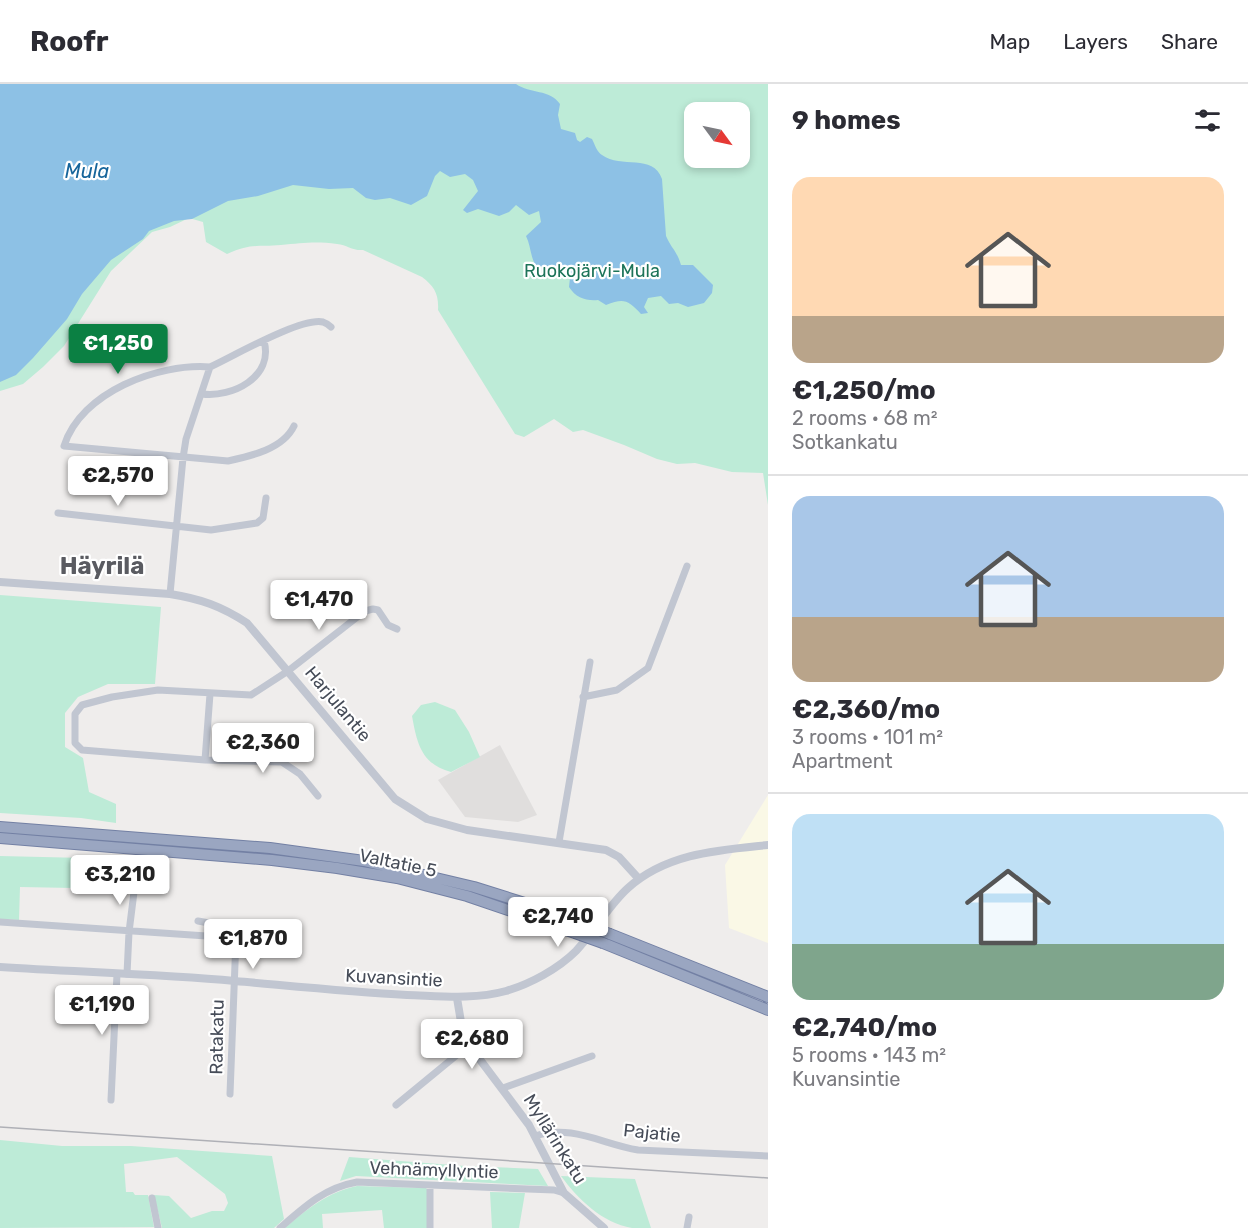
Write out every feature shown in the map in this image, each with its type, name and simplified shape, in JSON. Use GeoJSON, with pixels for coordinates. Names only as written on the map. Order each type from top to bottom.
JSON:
{"type":"FeatureCollection","features":[{"type":"Feature","properties":{"kind":"highway","name":"Valtatie 5"},"geometry":{"type":"LineString","coordinates":[[0,827],[270,848],[364,861],[474,887],[547,910],[768,997]]}},
{"type":"Feature","properties":{"kind":"highway","name":"Valtatie 5"},"geometry":{"type":"LineString","coordinates":[[0,838],[261,859],[397,878],[467,896],[575,933],[768,1010]]}},
{"type":"Feature","properties":{"kind":"highway"},"geometry":{"type":"LineString","coordinates":[[715,988],[768,1018]]}},
{"type":"Feature","properties":{"kind":"street"},"geometry":{"type":"LineString","coordinates":[[294,426],[290,435],[281,441],[252,456],[228,461],[64,446],[68,433],[80,418],[94,405],[128,383],[163,370],[210,367],[264,340],[303,325],[322,322],[331,327]]}},
{"type":"Feature","properties":{"kind":"street"},"geometry":{"type":"LineString","coordinates":[[202,394],[231,392],[251,380],[259,372],[265,360],[267,349],[264,340]]}},
{"type":"Feature","properties":{"kind":"street"},"geometry":{"type":"LineString","coordinates":[[171,594],[186,439],[210,367]]}},
{"type":"Feature","properties":{"kind":"street"},"geometry":{"type":"LineString","coordinates":[[58,513],[211,530],[256,523],[263,518],[266,498]]}},
{"type":"Feature","properties":{"kind":"street"},"geometry":{"type":"LineString","coordinates":[[583,697],[617,690],[648,668],[687,566]]}},
{"type":"Feature","properties":{"kind":"street","name":"Harjulantie"},"geometry":{"type":"LineString","coordinates":[[0,582],[171,594],[195,598],[225,609],[247,623],[395,799],[427,819],[467,830],[606,850],[620,857],[639,879]]}},
{"type":"Feature","properties":{"kind":"street"},"geometry":{"type":"LineString","coordinates":[[318,796],[300,774],[282,762],[205,760],[82,750],[75,743],[75,714],[82,705],[158,690],[251,695],[288,671],[365,611],[378,610],[388,625],[397,629]]}},
{"type":"Feature","properties":{"kind":"street"},"geometry":{"type":"LineString","coordinates":[[559,842],[590,662]]}},
{"type":"Feature","properties":{"kind":"street"},"geometry":{"type":"LineString","coordinates":[[205,760],[210,694]]}},
{"type":"Feature","properties":{"kind":"street"},"geometry":{"type":"LineString","coordinates":[[639,879],[685,856],[707,851],[768,845]]}},
{"type":"Feature","properties":{"kind":"street","name":"Kuvansintie"},"geometry":{"type":"LineString","coordinates":[[0,967],[234,981],[345,992],[457,998],[487,995],[507,991],[552,970],[575,951],[610,907],[627,888],[639,879]]}},
{"type":"Feature","properties":{"kind":"street"},"geometry":{"type":"LineString","coordinates":[[128,974],[129,932],[135,884]]}},
{"type":"Feature","properties":{"kind":"street"},"geometry":{"type":"LineString","coordinates":[[0,922],[208,936],[209,924],[198,921]]}},
{"type":"Feature","properties":{"kind":"street","name":"Ratakatu"},"geometry":{"type":"LineString","coordinates":[[208,936],[236,938],[230,1094]]}},
{"type":"Feature","properties":{"kind":"street"},"geometry":{"type":"LineString","coordinates":[[111,1100],[117,974]]}},
{"type":"Feature","properties":{"kind":"street","name":"Myllärinkatu"},"geometry":{"type":"LineString","coordinates":[[457,998],[462,1028],[469,1045],[503,1088],[535,1136],[564,1193],[604,1228]]}},
{"type":"Feature","properties":{"kind":"street"},"geometry":{"type":"LineString","coordinates":[[396,1105],[469,1045]]}},
{"type":"Feature","properties":{"kind":"street"},"geometry":{"type":"LineString","coordinates":[[503,1088],[592,1056]]}},
{"type":"Feature","properties":{"kind":"street","name":"Pajatie"},"geometry":{"type":"LineString","coordinates":[[535,1136],[556,1131],[571,1132],[585,1134],[622,1148],[638,1150],[768,1156]]}},
{"type":"Feature","properties":{"kind":"street","name":"Vehnämyllyntie"},"geometry":{"type":"LineString","coordinates":[[280,1228],[323,1193],[341,1185],[370,1181],[554,1190],[564,1193]]}},
{"type":"Feature","properties":{"kind":"street"},"geometry":{"type":"LineString","coordinates":[[430,1185],[430,1228]]}},
{"type":"Feature","properties":{"kind":"street"},"geometry":{"type":"LineString","coordinates":[[152,1198],[158,1228]]}},
{"type":"Feature","properties":{"kind":"street"},"geometry":{"type":"LineString","coordinates":[[687,1228],[689,1217]]}},
{"type":"Feature","properties":{"kind":"shaded area"},"geometry":{"type":"Polygon","coordinates":[[[500,745],[537,815],[518,822],[465,817],[438,780],[500,745]]]}},
{"type":"Feature","properties":{"kind":"shaded area"},"geometry":{"type":"Polygon","coordinates":[[[768,795],[768,943],[729,928],[725,865],[768,795]]]}},
{"type":"Feature","properties":{"kind":"green space","name":"Ruokojärvi-Mula"},"geometry":{"type":"Polygon","coordinates":[[[0,84],[768,84],[768,505],[763,473],[732,472],[695,463],[677,464],[657,459],[583,430],[573,432],[554,419],[524,437],[515,434],[438,310],[435,291],[422,277],[363,250],[329,243],[254,246],[227,254],[206,242],[203,222],[189,218],[152,232],[111,271],[64,346],[23,384],[0,391],[0,84]]]}},
{"type":"Feature","properties":{"kind":"green space"},"geometry":{"type":"Polygon","coordinates":[[[0,595],[161,607],[155,684],[108,684],[78,697],[65,713],[65,747],[83,758],[89,792],[116,804],[116,823],[81,818],[0,813],[0,595]]]}},
{"type":"Feature","properties":{"kind":"green space"},"geometry":{"type":"Polygon","coordinates":[[[435,702],[455,710],[469,732],[480,757],[451,772],[433,764],[427,758],[422,751],[414,726],[412,716],[421,705],[435,702]]]}},
{"type":"Feature","properties":{"kind":"green space"},"geometry":{"type":"Polygon","coordinates":[[[0,856],[128,859],[127,889],[20,887],[19,920],[0,919],[0,856]]]}},
{"type":"Feature","properties":{"kind":"green space"},"geometry":{"type":"Polygon","coordinates":[[[0,1140],[62,1146],[131,1146],[272,1156],[284,1219],[274,1228],[162,1228],[154,1195],[169,1196],[191,1218],[212,1211],[224,1211],[228,1203],[225,1194],[177,1157],[124,1164],[126,1192],[148,1195],[154,1227],[0,1228],[0,1140]]]}},
{"type":"Feature","properties":{"kind":"green space"},"geometry":{"type":"Polygon","coordinates":[[[349,1157],[538,1169],[548,1186],[356,1176],[340,1181],[349,1157]]]}},
{"type":"Feature","properties":{"kind":"green space"},"geometry":{"type":"Polygon","coordinates":[[[561,1176],[635,1179],[651,1228],[632,1228],[611,1221],[583,1201],[561,1176]]]}},
{"type":"Feature","properties":{"kind":"green space"},"geometry":{"type":"Polygon","coordinates":[[[357,1186],[426,1188],[428,1190],[427,1228],[384,1228],[382,1210],[322,1214],[323,1228],[285,1228],[327,1197],[357,1186]]]}},
{"type":"Feature","properties":{"kind":"green space"},"geometry":{"type":"Polygon","coordinates":[[[490,1192],[525,1193],[519,1228],[492,1228],[490,1192]]]}},
{"type":"Feature","properties":{"kind":"water","name":"Mula"},"geometry":{"type":"Polygon","coordinates":[[[0,84],[516,84],[556,99],[560,104],[558,115],[561,129],[575,133],[580,142],[587,137],[592,139],[600,154],[610,159],[652,166],[658,171],[662,179],[666,236],[681,265],[693,265],[713,285],[712,293],[704,303],[688,307],[678,303],[669,304],[661,296],[648,298],[644,307],[648,313],[641,314],[633,306],[622,301],[606,305],[598,300],[582,298],[569,287],[570,278],[565,269],[536,266],[534,262],[526,236],[541,222],[539,211],[529,215],[516,205],[509,212],[499,216],[478,209],[467,213],[463,210],[478,191],[473,180],[465,174],[450,177],[440,171],[435,176],[427,196],[411,205],[390,198],[375,200],[366,198],[353,188],[329,189],[293,185],[258,196],[228,201],[192,219],[174,221],[149,231],[143,239],[111,260],[82,294],[67,319],[33,358],[16,375],[0,382],[0,84]]]}},
{"type":"Feature","properties":{"kind":"railway"},"geometry":{"type":"LineString","coordinates":[[0,1127],[768,1178]]}},
{"type":"Feature","properties":{"kind":"district","name":"Häyrilä"},"geometry":{"type":"Point","coordinates":[102,566]}}]}
